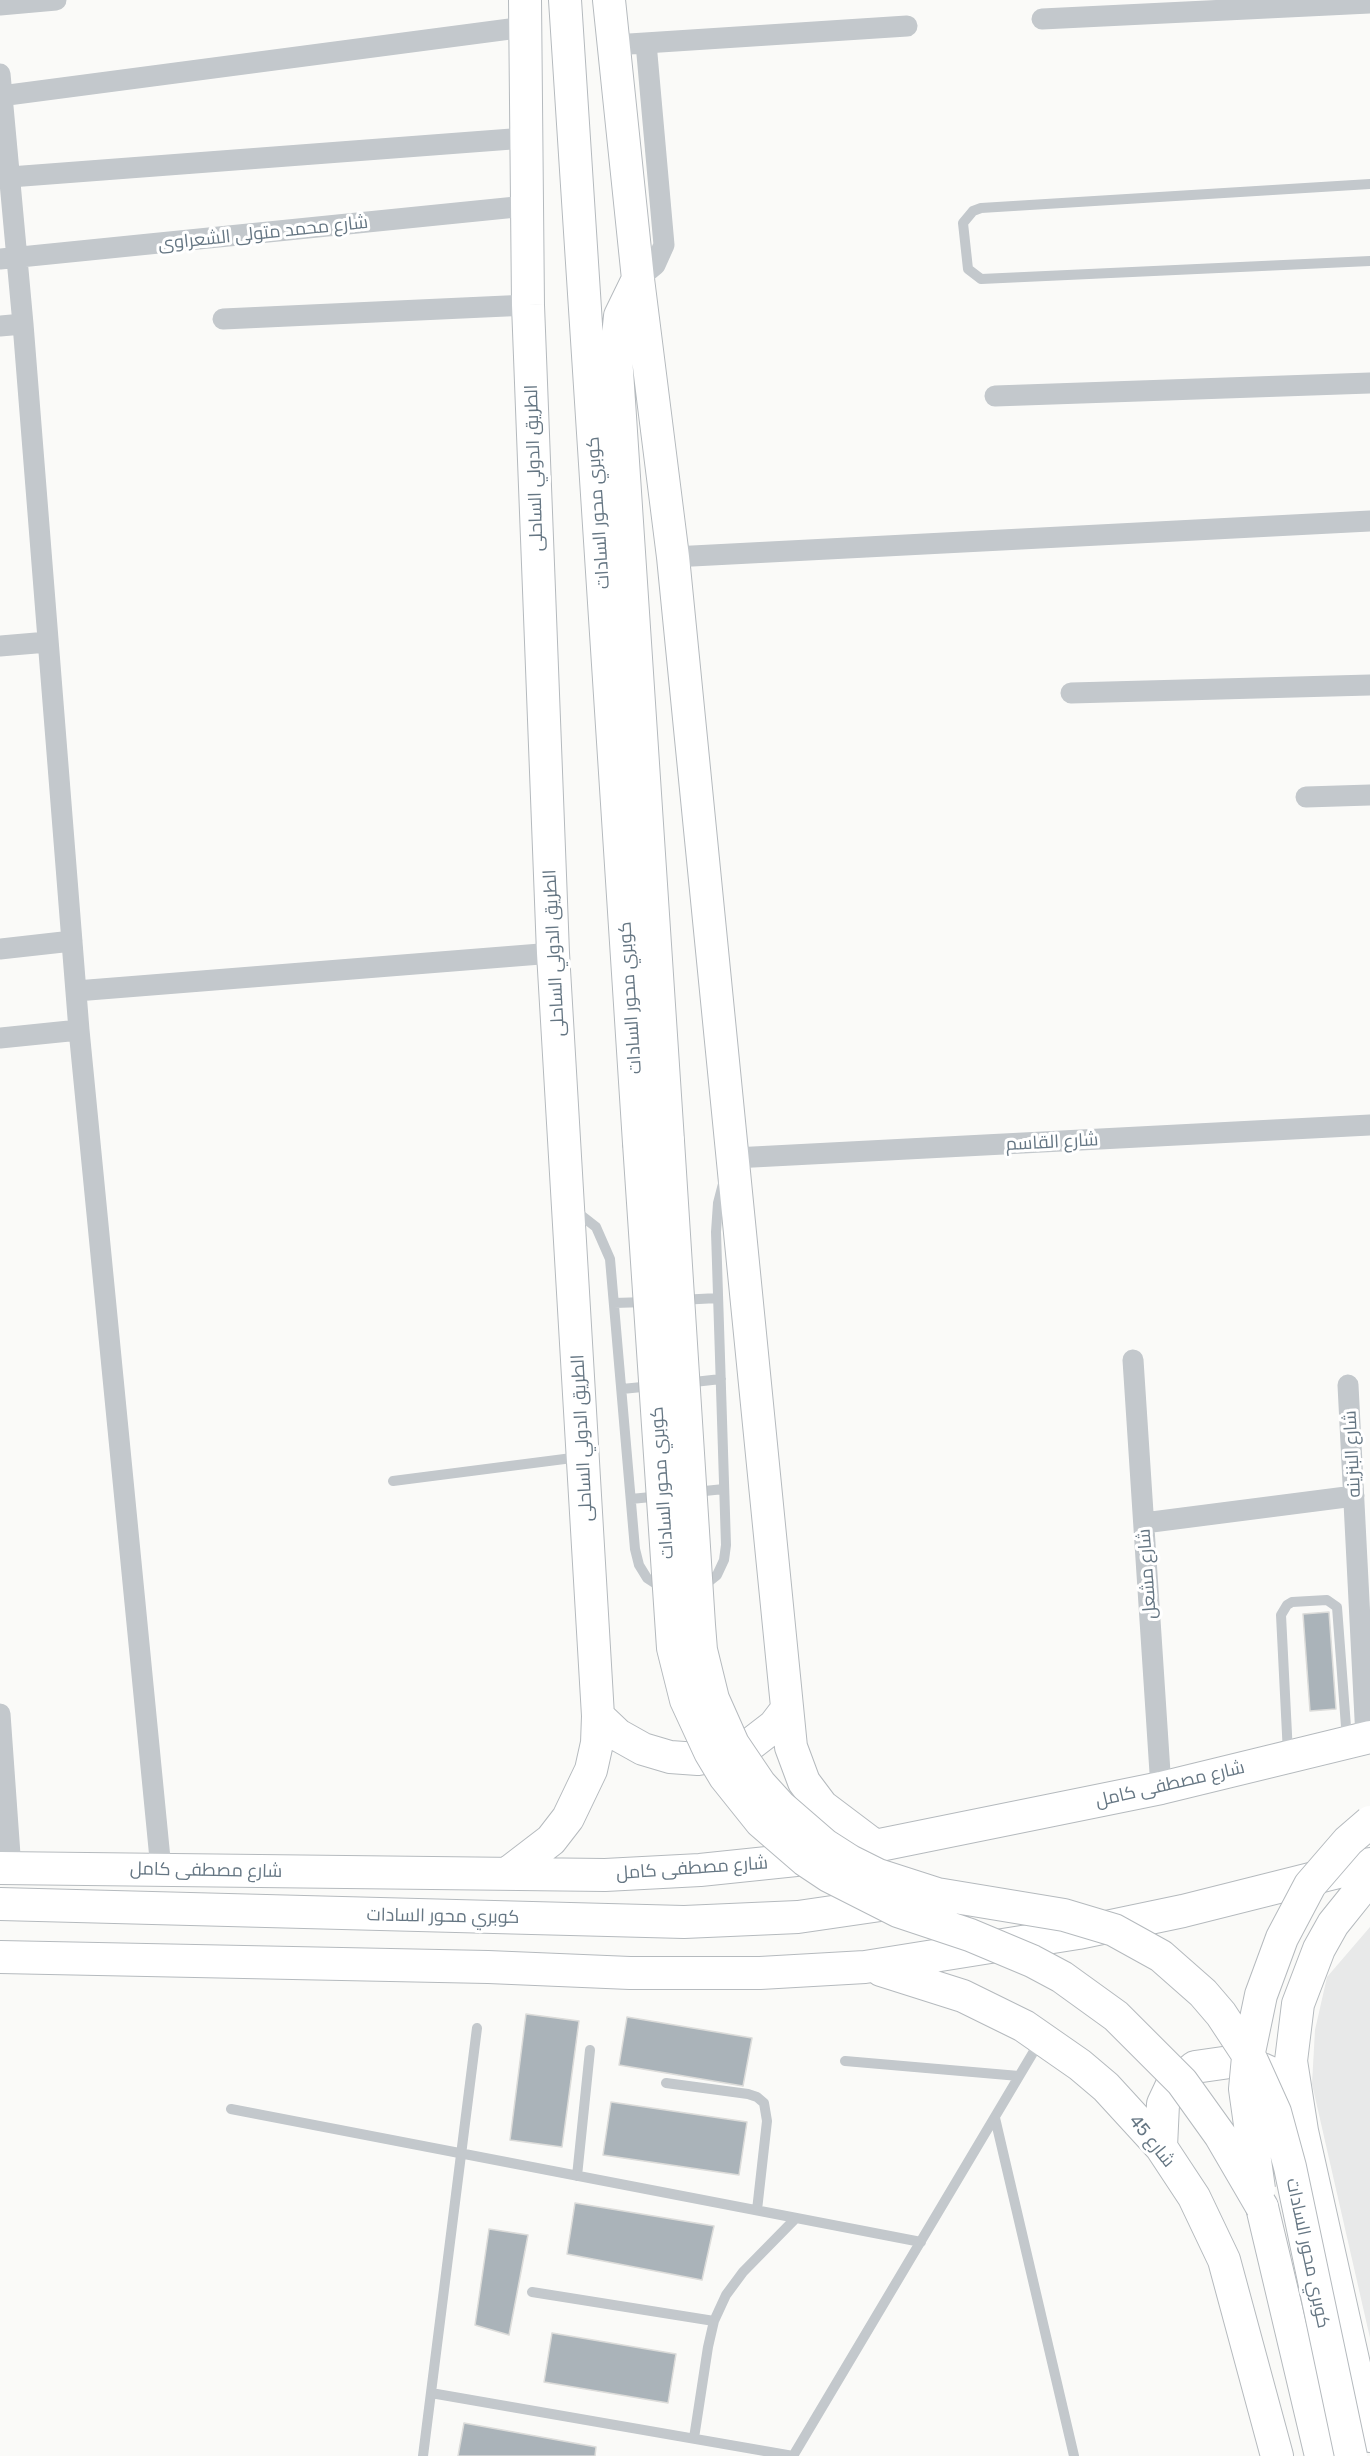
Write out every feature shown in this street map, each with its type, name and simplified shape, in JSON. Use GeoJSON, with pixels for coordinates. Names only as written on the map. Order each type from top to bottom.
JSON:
{"type":"FeatureCollection","features":[{"type":"Feature","properties":{"kind":"main road","name":"كوبري محور السادات"},"geometry":{"type":"LineString","coordinates":[[565,0],[654,1142],[699,1625],[703,1658],[713,1699],[733,1743],[746,1764],[780,1806],[801,1827],[825,1845],[868,1870],[907,1886],[937,1894],[1064,1915],[1114,1930],[1161,1956],[1183,1973],[1221,2014],[1252,2061],[1275,2112],[1284,2140],[1352,2456]]}},
{"type":"Feature","properties":{"kind":"main road"},"geometry":{"type":"LineString","coordinates":[[609,0],[638,279],[673,557],[791,1747],[804,1782],[822,1806],[875,1846]]}},
{"type":"Feature","properties":{"kind":"main road","name":"الطريق الدولي الساحلى"},"geometry":{"type":"LineString","coordinates":[[508,1873],[544,1846],[568,1818],[591,1770],[597,1743],[598,1716],[553,952],[528,305],[525,14]]}},
{"type":"Feature","properties":{"kind":"main road","name":"كوبري محور السادات"},"geometry":{"type":"LineString","coordinates":[[638,279],[620,316],[616,356],[654,1142],[673,1648],[686,1700],[710,1752],[725,1777],[761,1822],[805,1860],[829,1876],[898,1911],[970,1935],[1032,1961],[1062,1977],[1116,2016],[1182,2082],[1220,2135],[1262,2207]]}},
{"type":"Feature","properties":{"kind":"main road"},"geometry":{"type":"LineString","coordinates":[[598,1716],[618,1735],[643,1749],[670,1757],[698,1759],[726,1754],[752,1743],[774,1726],[787,1708]]}},
{"type":"Feature","properties":{"kind":"main road","name":"شارع مصطفى كامل"},"geometry":{"type":"LineString","coordinates":[[5,1869],[605,1875],[700,1870],[795,1860],[875,1846],[1161,1788],[1361,1740]]}},
{"type":"Feature","properties":{"kind":"main road","name":"كوبري محور السادات"},"geometry":{"type":"LineString","coordinates":[[1321,2456],[1262,2207],[1248,2124],[1245,2089],[1248,2057],[1261,1995],[1282,1938],[1310,1885],[1328,1862],[1370,1822]]}},
{"type":"Feature","properties":{"kind":"main road"},"geometry":{"type":"LineString","coordinates":[[0,1957],[488,1967],[630,1974],[760,1973],[865,1967],[1078,1933],[1195,1908],[1370,1864]]}},
{"type":"Feature","properties":{"kind":"main road"},"geometry":{"type":"LineString","coordinates":[[1370,1878],[1333,1924],[1307,1976],[1293,2033],[1293,2085],[1370,2436]]}},
{"type":"Feature","properties":{"kind":"main road","name":"كوبري محور السادات"},"geometry":{"type":"LineString","coordinates":[[0,1904],[684,1922],[798,1917],[856,1910],[937,1894]]}},
{"type":"Feature","properties":{"kind":"main road","name":"شارع 45"},"geometry":{"type":"LineString","coordinates":[[865,1967],[898,1974],[963,1996],[1042,2037],[1106,2087],[1161,2148],[1194,2197],[1224,2260],[1277,2456]]}},
{"type":"Feature","properties":{"kind":"main road"},"geometry":{"type":"LineString","coordinates":[[1161,2148],[1163,2104],[1171,2086],[1195,2067],[1230,2062],[1262,2069],[1293,2085]]}},
{"type":"Feature","properties":{"kind":"street"},"geometry":{"type":"LineString","coordinates":[[0,5],[56,0]]}},
{"type":"Feature","properties":{"kind":"street"},"geometry":{"type":"LineString","coordinates":[[1042,19],[1370,3]]}},
{"type":"Feature","properties":{"kind":"street"},"geometry":{"type":"LineString","coordinates":[[1,95],[525,14]]}},
{"type":"Feature","properties":{"kind":"street"},"geometry":{"type":"LineString","coordinates":[[614,45],[907,26]]}},
{"type":"Feature","properties":{"kind":"street"},"geometry":{"type":"LineString","coordinates":[[638,279],[655,266],[664,245],[646,43]]}},
{"type":"Feature","properties":{"kind":"street"},"geometry":{"type":"LineString","coordinates":[[0,74],[10,177],[8,259],[23,324],[79,1030],[161,1869]]}},
{"type":"Feature","properties":{"kind":"street"},"geometry":{"type":"LineString","coordinates":[[10,177],[525,138]]}},
{"type":"Feature","properties":{"kind":"street","name":"شارع محمد متولى الشعراوى"},"geometry":{"type":"LineString","coordinates":[[8,259],[526,206]]}},
{"type":"Feature","properties":{"kind":"street"},"geometry":{"type":"LineString","coordinates":[[223,319],[528,305]]}},
{"type":"Feature","properties":{"kind":"street"},"geometry":{"type":"LineString","coordinates":[[0,327],[23,324]]}},
{"type":"Feature","properties":{"kind":"street"},"geometry":{"type":"LineString","coordinates":[[995,396],[1370,383]]}},
{"type":"Feature","properties":{"kind":"street"},"geometry":{"type":"LineString","coordinates":[[673,557],[1370,521]]}},
{"type":"Feature","properties":{"kind":"street"},"geometry":{"type":"LineString","coordinates":[[0,646],[48,642]]}},
{"type":"Feature","properties":{"kind":"street"},"geometry":{"type":"LineString","coordinates":[[1071,693],[1370,685]]}},
{"type":"Feature","properties":{"kind":"street"},"geometry":{"type":"LineString","coordinates":[[1306,796],[1370,795]]}},
{"type":"Feature","properties":{"kind":"street"},"geometry":{"type":"LineString","coordinates":[[0,950],[72,941]]}},
{"type":"Feature","properties":{"kind":"street"},"geometry":{"type":"LineString","coordinates":[[76,991],[553,952]]}},
{"type":"Feature","properties":{"kind":"street"},"geometry":{"type":"LineString","coordinates":[[0,1038],[79,1030]]}},
{"type":"Feature","properties":{"kind":"street","name":"شارع القاسم"},"geometry":{"type":"LineString","coordinates":[[734,1158],[1370,1125]]}},
{"type":"Feature","properties":{"kind":"street","name":"شارع مشعل"},"geometry":{"type":"LineString","coordinates":[[1133,1360],[1161,1788]]}},
{"type":"Feature","properties":{"kind":"street","name":"شارع البنزينه"},"geometry":{"type":"LineString","coordinates":[[1348,1385],[1359,1483],[1361,1740]]}},
{"type":"Feature","properties":{"kind":"street"},"geometry":{"type":"LineString","coordinates":[[1144,1524],[1359,1483]]}},
{"type":"Feature","properties":{"kind":"street"},"geometry":{"type":"LineString","coordinates":[[0,1713],[5,1869]]}},
{"type":"Feature","properties":{"kind":"lane"},"geometry":{"type":"LineString","coordinates":[[1370,184],[981,208],[973,211],[963,223],[968,269],[981,279],[1370,261]]}},
{"type":"Feature","properties":{"kind":"lane"},"geometry":{"type":"LineString","coordinates":[[568,1206],[588,1219],[607,1248],[622,1389],[635,1549],[643,1571],[660,1588],[675,1592],[691,1591],[705,1585],[717,1575],[724,1560],[718,1203],[734,1158]]}},
{"type":"Feature","properties":{"kind":"lane"},"geometry":{"type":"LineString","coordinates":[[614,1303],[718,1298]]}},
{"type":"Feature","properties":{"kind":"lane"},"geometry":{"type":"LineString","coordinates":[[622,1389],[721,1379]]}},
{"type":"Feature","properties":{"kind":"lane"},"geometry":{"type":"LineString","coordinates":[[393,1480],[583,1456]]}},
{"type":"Feature","properties":{"kind":"lane"},"geometry":{"type":"LineString","coordinates":[[631,1499],[724,1489]]}},
{"type":"Feature","properties":{"kind":"lane"},"geometry":{"type":"LineString","coordinates":[[1288,1757],[1281,1615],[1292,1602],[1327,1600],[1337,1607],[1361,1740]]}},
{"type":"Feature","properties":{"kind":"lane"},"geometry":{"type":"LineString","coordinates":[[423,2456],[477,2028]]}},
{"type":"Feature","properties":{"kind":"lane"},"geometry":{"type":"LineString","coordinates":[[430,2393],[793,2456],[1042,2037]]}},
{"type":"Feature","properties":{"kind":"lane"},"geometry":{"type":"LineString","coordinates":[[577,2176],[590,2050]]}},
{"type":"Feature","properties":{"kind":"lane"},"geometry":{"type":"LineString","coordinates":[[845,2061],[1019,2076]]}},
{"type":"Feature","properties":{"kind":"lane"},"geometry":{"type":"LineString","coordinates":[[666,2083],[748,2094],[764,2103],[767,2121],[757,2210]]}},
{"type":"Feature","properties":{"kind":"lane"},"geometry":{"type":"LineString","coordinates":[[231,2109],[921,2242]]}},
{"type":"Feature","properties":{"kind":"lane"},"geometry":{"type":"LineString","coordinates":[[994,2118],[1074,2456]]}},
{"type":"Feature","properties":{"kind":"lane"},"geometry":{"type":"LineString","coordinates":[[694,2438],[714,2321],[726,2295],[743,2272],[796,2218]]}},
{"type":"Feature","properties":{"kind":"lane"},"geometry":{"type":"LineString","coordinates":[[532,2292],[714,2321]]}},
{"type":"Feature","properties":{"kind":"shaded area"},"geometry":{"type":"Polygon","coordinates":[[[1370,1927],[1370,2338],[1312,2084],[1315,2030],[1327,1977],[1370,1927]]]}},
{"type":"Feature","properties":{"kind":"building"},"geometry":{"type":"Polygon","coordinates":[[[1329,1612],[1336,1709],[1310,1711],[1303,1614],[1329,1612]]]}},
{"type":"Feature","properties":{"kind":"building"},"geometry":{"type":"Polygon","coordinates":[[[526,2014],[579,2021],[562,2147],[510,2140],[526,2014]]]}},
{"type":"Feature","properties":{"kind":"building"},"geometry":{"type":"Polygon","coordinates":[[[627,2017],[752,2038],[743,2086],[619,2065],[627,2017]]]}},
{"type":"Feature","properties":{"kind":"building"},"geometry":{"type":"Polygon","coordinates":[[[611,2102],[747,2122],[739,2175],[603,2155],[611,2102]]]}},
{"type":"Feature","properties":{"kind":"building"},"geometry":{"type":"Polygon","coordinates":[[[575,2203],[714,2226],[702,2280],[567,2254],[575,2203]]]}},
{"type":"Feature","properties":{"kind":"building"},"geometry":{"type":"Polygon","coordinates":[[[489,2229],[528,2235],[509,2335],[475,2325],[489,2229]]]}},
{"type":"Feature","properties":{"kind":"building"},"geometry":{"type":"Polygon","coordinates":[[[552,2333],[676,2354],[668,2403],[544,2382],[552,2333]]]}},
{"type":"Feature","properties":{"kind":"building"},"geometry":{"type":"Polygon","coordinates":[[[464,2423],[596,2447],[595,2456],[458,2456],[464,2423]]]}}]}
